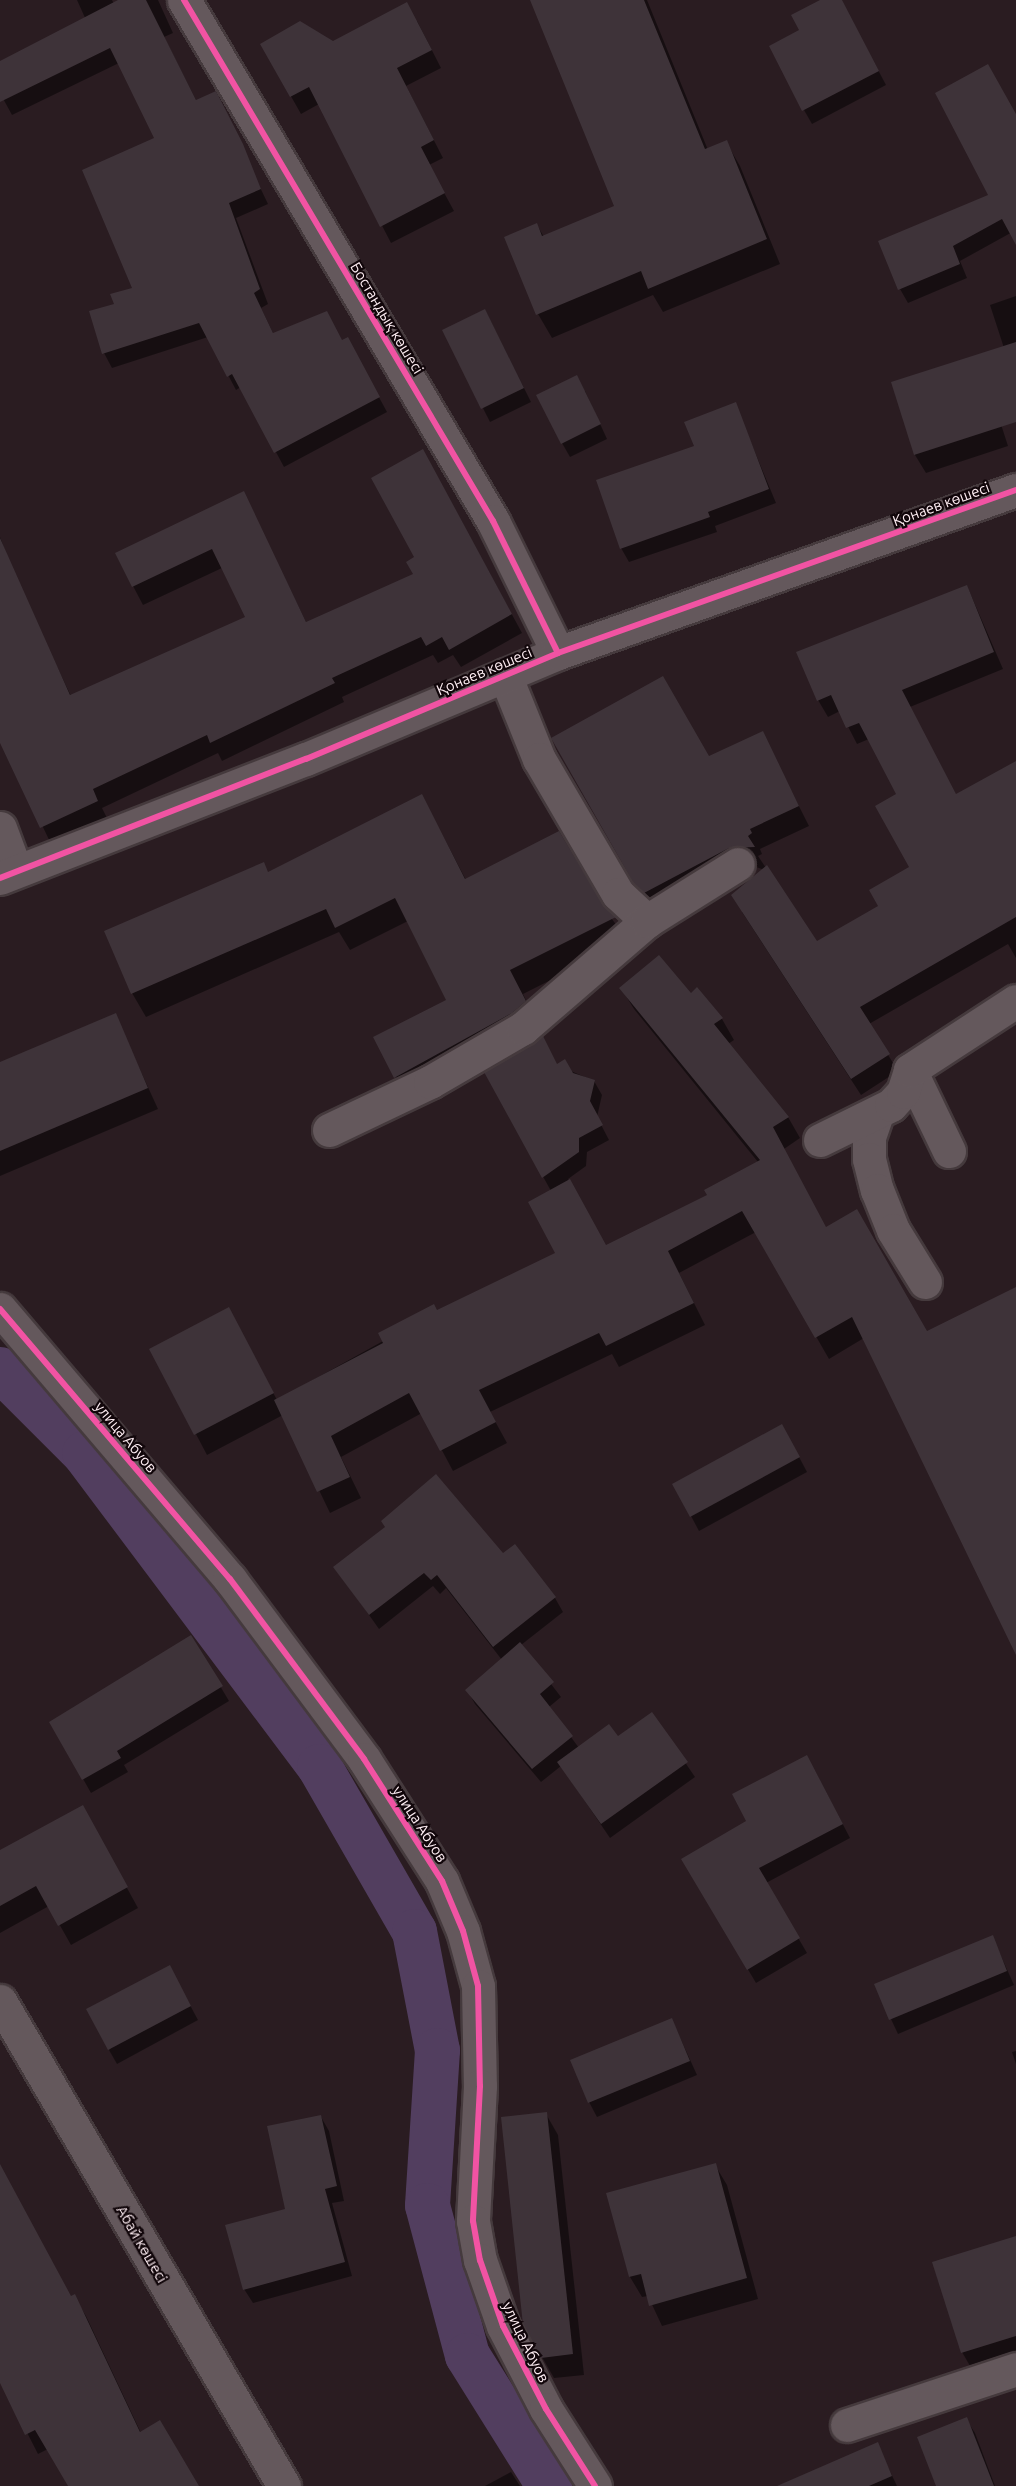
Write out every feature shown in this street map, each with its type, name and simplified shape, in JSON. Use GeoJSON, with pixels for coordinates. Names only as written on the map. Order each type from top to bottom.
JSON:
{"type":"FeatureCollection","features":[{"type":"Feature","properties":{"kind":"street","name":"Бостандық көшесі"},"geometry":{"type":"LineString","coordinates":[[184,0],[493,520],[558,653]]}},
{"type":"Feature","properties":{"kind":"street","name":"Қонаев көшесі"},"geometry":{"type":"LineString","coordinates":[[8,875],[306,759],[558,653],[1016,490]]}},
{"type":"Feature","properties":{"kind":"street"},"geometry":{"type":"LineString","coordinates":[[505,675],[539,759],[618,894],[647,921]]}},
{"type":"Feature","properties":{"kind":"street"},"geometry":{"type":"LineString","coordinates":[[0,828],[8,875]]}},
{"type":"Feature","properties":{"kind":"street"},"geometry":{"type":"LineString","coordinates":[[329,1130],[430,1082],[523,1028],[647,921],[738,864]]}},
{"type":"Feature","properties":{"kind":"street"},"geometry":{"type":"LineString","coordinates":[[820,1140],[878,1114],[903,1092],[910,1070],[1016,1001]]}},
{"type":"Feature","properties":{"kind":"street"},"geometry":{"type":"LineString","coordinates":[[910,1070],[949,1151]]}},
{"type":"Feature","properties":{"kind":"street"},"geometry":{"type":"LineString","coordinates":[[878,1114],[869,1137],[869,1159],[877,1190],[893,1230],[925,1282]]}},
{"type":"Feature","properties":{"kind":"street","name":"улица Абуов"},"geometry":{"type":"LineString","coordinates":[[0,1309],[230,1579],[364,1758],[442,1881],[463,1931],[478,1986],[480,2086],[473,2221],[480,2260],[503,2326],[546,2409],[595,2486]]}},
{"type":"Feature","properties":{"kind":"street","name":"Абай көшесі"},"geometry":{"type":"LineString","coordinates":[[0,2001],[284,2486]]}},
{"type":"Feature","properties":{"kind":"street"},"geometry":{"type":"LineString","coordinates":[[847,2425],[1016,2369]]}},
{"type":"Feature","properties":{"kind":"building"},"geometry":{"type":"Polygon","coordinates":[[[118,0],[146,0],[196,100],[216,91],[243,144],[261,189],[229,203],[260,289],[254,293],[273,333],[327,311],[342,340],[348,337],[380,397],[274,453],[232,374],[227,377],[199,323],[102,354],[89,311],[114,304],[110,294],[132,288],[82,170],[154,138],[110,48],[0,102],[0,61],[118,0]]]}},
{"type":"Feature","properties":{"kind":"building"},"geometry":{"type":"Polygon","coordinates":[[[530,0],[644,0],[705,149],[727,140],[767,239],[648,289],[641,271],[536,315],[504,237],[537,223],[542,236],[614,206],[530,0]]]}},
{"type":"Feature","properties":{"kind":"building"},"geometry":{"type":"Polygon","coordinates":[[[820,0],[842,0],[879,71],[802,111],[769,46],[799,30],[791,15],[820,0]]]}},
{"type":"Feature","properties":{"kind":"building"},"geometry":{"type":"Polygon","coordinates":[[[407,2],[432,50],[397,68],[434,140],[421,147],[445,193],[380,227],[309,87],[290,97],[260,44],[300,21],[333,41],[407,2]]]}},
{"type":"Feature","properties":{"kind":"building"},"geometry":{"type":"Polygon","coordinates":[[[988,64],[1016,114],[1016,245],[1002,219],[953,246],[960,264],[898,290],[878,241],[988,195],[935,93],[988,64]]]}},
{"type":"Feature","properties":{"kind":"building"},"geometry":{"type":"Polygon","coordinates":[[[485,309],[524,388],[481,409],[442,330],[485,309]]]}},
{"type":"Feature","properties":{"kind":"building"},"geometry":{"type":"Polygon","coordinates":[[[1016,342],[1016,422],[914,455],[891,382],[1016,342]]]}},
{"type":"Feature","properties":{"kind":"building"},"geometry":{"type":"Polygon","coordinates":[[[577,375],[601,424],[561,444],[536,395],[577,375]]]}},
{"type":"Feature","properties":{"kind":"building"},"geometry":{"type":"Polygon","coordinates":[[[736,402],[769,489],[708,512],[710,517],[620,549],[596,480],[694,446],[684,422],[736,402]]]}},
{"type":"Feature","properties":{"kind":"building"},"geometry":{"type":"Polygon","coordinates":[[[423,449],[512,614],[449,650],[442,637],[426,646],[421,637],[332,678],[335,683],[210,743],[207,735],[93,789],[98,801],[40,828],[0,743],[0,538],[70,695],[245,617],[212,549],[132,587],[115,553],[244,491],[306,622],[413,574],[406,562],[414,557],[371,478],[423,449]]]}},
{"type":"Feature","properties":{"kind":"building"},"geometry":{"type":"Polygon","coordinates":[[[967,585],[994,652],[902,690],[956,794],[1016,761],[1016,917],[860,1007],[890,1054],[851,1079],[731,895],[767,865],[817,941],[878,906],[869,890],[909,867],[875,806],[896,794],[859,723],[846,728],[831,695],[817,701],[796,652],[967,585]]]}},
{"type":"Feature","properties":{"kind":"building"},"geometry":{"type":"Polygon","coordinates":[[[663,676],[709,756],[763,731],[799,806],[750,829],[752,833],[748,836],[755,847],[729,848],[644,893],[633,882],[551,738],[663,676]]]}},
{"type":"Feature","properties":{"kind":"building"},"geometry":{"type":"Polygon","coordinates":[[[422,794],[465,879],[559,831],[602,903],[616,917],[510,970],[526,1001],[512,1013],[394,1078],[373,1037],[446,1000],[395,898],[335,928],[326,909],[131,994],[104,931],[264,862],[268,872],[422,794]]]}},
{"type":"Feature","properties":{"kind":"building"},"geometry":{"type":"Polygon","coordinates":[[[659,955],[691,993],[697,987],[723,1018],[714,1024],[789,1117],[773,1127],[826,1227],[857,1209],[927,1331],[1016,1287],[1016,1655],[852,1317],[815,1338],[742,1211],[668,1251],[694,1303],[606,1346],[599,1333],[479,1390],[496,1422],[440,1451],[409,1393],[331,1436],[350,1477],[317,1492],[274,1400],[383,1343],[378,1333],[434,1304],[437,1310],[555,1253],[528,1202],[570,1179],[606,1245],[707,1195],[704,1190],[760,1160],[619,988],[659,955]]]}},
{"type":"Feature","properties":{"kind":"building"},"geometry":{"type":"Polygon","coordinates":[[[116,1013],[148,1088],[0,1151],[0,1062],[116,1013]]]}},
{"type":"Feature","properties":{"kind":"building"},"geometry":{"type":"Polygon","coordinates":[[[543,1036],[557,1064],[565,1059],[573,1073],[595,1080],[590,1101],[603,1125],[579,1138],[579,1152],[542,1178],[484,1072],[543,1036]]]}},
{"type":"Feature","properties":{"kind":"building"},"geometry":{"type":"Polygon","coordinates":[[[229,1307],[274,1393],[194,1435],[149,1349],[229,1307]]]}},
{"type":"Feature","properties":{"kind":"building"},"geometry":{"type":"Polygon","coordinates":[[[782,1424],[800,1457],[690,1517],[672,1484],[782,1424]]]}},
{"type":"Feature","properties":{"kind":"building"},"geometry":{"type":"Polygon","coordinates":[[[436,1474],[503,1553],[515,1544],[556,1597],[493,1647],[437,1575],[431,1580],[424,1573],[369,1615],[333,1567],[385,1527],[381,1521],[436,1474]]]}},
{"type":"Feature","properties":{"kind":"building"},"geometry":{"type":"Polygon","coordinates":[[[191,1635],[223,1686],[117,1751],[121,1758],[82,1780],[49,1722],[191,1635]]]}},
{"type":"Feature","properties":{"kind":"building"},"geometry":{"type":"Polygon","coordinates":[[[520,1642],[554,1682],[540,1694],[573,1736],[532,1769],[465,1690],[520,1642]]]}},
{"type":"Feature","properties":{"kind":"building"},"geometry":{"type":"Polygon","coordinates":[[[652,1712],[688,1762],[601,1824],[557,1762],[609,1724],[618,1736],[652,1712]]]}},
{"type":"Feature","properties":{"kind":"building"},"geometry":{"type":"Polygon","coordinates":[[[807,1755],[843,1824],[759,1868],[800,1938],[747,1970],[681,1859],[746,1821],[732,1794],[807,1755]]]}},
{"type":"Feature","properties":{"kind":"building"},"geometry":{"type":"Polygon","coordinates":[[[83,1805],[128,1887],[58,1926],[36,1886],[0,1906],[0,1850],[83,1805]]]}},
{"type":"Feature","properties":{"kind":"building"},"geometry":{"type":"Polygon","coordinates":[[[993,1935],[1007,1971],[889,2020],[874,1984],[993,1935]]]}},
{"type":"Feature","properties":{"kind":"building"},"geometry":{"type":"Polygon","coordinates":[[[170,1965],[191,2006],[108,2050],[86,2009],[170,1965]]]}},
{"type":"Feature","properties":{"kind":"building"},"geometry":{"type":"Polygon","coordinates":[[[672,2018],[690,2061],[588,2103],[570,2060],[672,2018]]]}},
{"type":"Feature","properties":{"kind":"building"},"geometry":{"type":"Polygon","coordinates":[[[547,2112],[573,2354],[541,2358],[523,2325],[501,2117],[547,2112]]]}},
{"type":"Feature","properties":{"kind":"building"},"geometry":{"type":"Polygon","coordinates":[[[321,2115],[337,2186],[325,2189],[345,2262],[243,2290],[225,2225],[285,2209],[267,2126],[321,2115]]]}},
{"type":"Feature","properties":{"kind":"building"},"geometry":{"type":"Polygon","coordinates":[[[716,2163],[747,2278],[649,2306],[641,2274],[629,2277],[606,2193],[716,2163]]]}},
{"type":"Feature","properties":{"kind":"building"},"geometry":{"type":"Polygon","coordinates":[[[0,2164],[71,2296],[75,2294],[140,2432],[160,2420],[199,2486],[68,2486],[35,2430],[25,2435],[0,2383],[0,2164]]]}},
{"type":"Feature","properties":{"kind":"building"},"geometry":{"type":"Polygon","coordinates":[[[1016,2236],[1016,2336],[961,2353],[932,2262],[1016,2236]]]}},
{"type":"Feature","properties":{"kind":"building"},"geometry":{"type":"Polygon","coordinates":[[[967,2417],[994,2486],[936,2486],[917,2437],[967,2417]]]}},
{"type":"Feature","properties":{"kind":"building"},"geometry":{"type":"Polygon","coordinates":[[[878,2442],[892,2476],[869,2486],[777,2486],[878,2442]]]}},
{"type":"Feature","properties":{"kind":"waterway"},"geometry":{"type":"LineString","coordinates":[[0,1369],[84,1453],[319,1766],[414,1931],[437,2050],[427,2205],[467,2355],[549,2486]]}},
{"type":"Feature","properties":{"kind":"cycle path"},"geometry":{"type":"LineString","coordinates":[[184,0],[493,521],[558,653]]}},
{"type":"Feature","properties":{"kind":"cycle path"},"geometry":{"type":"LineString","coordinates":[[0,878],[306,759],[558,653],[1016,490]]}},
{"type":"Feature","properties":{"kind":"cycle path"},"geometry":{"type":"LineString","coordinates":[[0,1309],[230,1579],[364,1759],[442,1881],[463,1931],[478,1986],[480,2086],[473,2221],[480,2260],[503,2326],[546,2409],[595,2486]]}}]}
